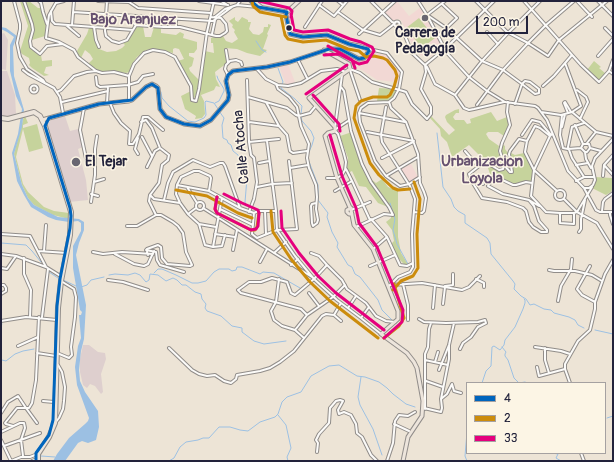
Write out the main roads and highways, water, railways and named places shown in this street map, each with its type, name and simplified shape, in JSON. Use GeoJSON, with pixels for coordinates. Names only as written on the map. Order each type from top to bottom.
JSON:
{"type":"FeatureCollection","features":[{"type":"Feature","properties":{"kind":"highway"},"geometry":{"type":"LineString","coordinates":[[1,118],[8,119],[23,114],[36,112],[42,120],[71,212],[71,227],[61,278],[57,320],[53,420],[50,431],[35,460]]}},
{"type":"Feature","properties":{"kind":"highway"},"geometry":{"type":"LineString","coordinates":[[35,460],[51,434],[54,424],[57,364],[56,355]]}},
{"type":"Feature","properties":{"kind":"main road"},"geometry":{"type":"LineString","coordinates":[[286,14],[299,1]]}},
{"type":"Feature","properties":{"kind":"main road"},"geometry":{"type":"LineString","coordinates":[[257,4],[286,14]]}},
{"type":"Feature","properties":{"kind":"main road"},"geometry":{"type":"LineString","coordinates":[[42,120],[84,108],[129,101],[149,85],[154,84],[158,88],[160,109],[166,116],[184,124],[200,126],[211,120],[228,100],[230,95],[226,81],[228,75],[236,70],[256,68],[297,59],[324,50],[340,49],[360,59],[365,56],[368,50],[362,46],[349,44],[327,35],[303,37],[290,34],[286,14]]}},
{"type":"Feature","properties":{"kind":"main road"},"geometry":{"type":"LineString","coordinates":[[324,50],[349,64],[350,68],[309,98],[335,129],[325,136],[337,178],[351,209],[348,209],[347,212],[352,214],[355,227],[373,249],[390,285],[399,314],[396,322],[381,334]]}},
{"type":"Feature","properties":{"kind":"main road"},"geometry":{"type":"LineString","coordinates":[[45,126],[49,118]]}},
{"type":"Feature","properties":{"kind":"main road"},"geometry":{"type":"LineString","coordinates":[[381,334],[407,353],[414,362],[417,368],[424,408],[419,422],[408,437],[403,460]]}},
{"type":"Feature","properties":{"kind":"main road"},"geometry":{"type":"LineString","coordinates":[[381,334],[406,355],[413,363],[415,369],[421,408],[420,415],[409,431],[405,442],[403,460]]}},
{"type":"Feature","properties":{"kind":"water"},"geometry":{"type":"Polygon","coordinates":[[[1,27],[6,28],[17,36],[13,47],[14,76],[24,110],[22,127],[14,154],[22,185],[28,198],[34,205],[58,217],[79,219],[84,222],[84,230],[76,255],[86,305],[84,339],[79,370],[80,381],[85,392],[98,411],[99,427],[96,440],[88,443],[82,441],[78,443],[65,461],[53,461],[69,438],[88,421],[89,418],[77,385],[75,367],[78,346],[81,338],[79,315],[81,315],[82,312],[80,310],[73,268],[73,246],[81,231],[81,223],[78,221],[69,222],[56,220],[31,207],[17,181],[12,153],[18,134],[22,109],[16,96],[10,71],[10,45],[14,37],[1,29],[1,27]]]}},
{"type":"Feature","properties":{"kind":"waterway"},"geometry":{"type":"LineString","coordinates":[[256,41],[262,50],[266,52]]}},
{"type":"Feature","properties":{"kind":"waterway"},"geometry":{"type":"LineString","coordinates":[[278,68],[283,82],[282,84]]}},
{"type":"Feature","properties":{"kind":"waterway"},"geometry":{"type":"LineString","coordinates":[[215,103],[219,101],[224,91],[217,76]]}},
{"type":"Feature","properties":{"kind":"waterway"},"geometry":{"type":"LineString","coordinates":[[281,87],[302,106],[301,114]]}},
{"type":"Feature","properties":{"kind":"waterway"},"geometry":{"type":"LineString","coordinates":[[161,92],[162,98],[169,106],[188,121],[195,122],[204,118],[206,115],[206,101],[214,103],[218,109]]}},
{"type":"Feature","properties":{"kind":"waterway"},"geometry":{"type":"LineString","coordinates":[[219,111],[224,118],[222,125],[223,138],[227,140],[233,151],[238,155],[246,172],[246,206]]}},
{"type":"Feature","properties":{"kind":"waterway"},"geometry":{"type":"LineString","coordinates":[[301,117],[302,121],[311,131],[314,138],[309,152]]}},
{"type":"Feature","properties":{"kind":"waterway"},"geometry":{"type":"LineString","coordinates":[[437,133],[443,187],[451,199],[454,207],[465,215],[465,223],[487,238],[490,243],[491,254],[515,284],[514,289],[526,299],[530,305],[534,304],[544,309],[551,310],[554,313],[569,317],[584,328]]}},
{"type":"Feature","properties":{"kind":"waterway"},"geometry":{"type":"LineString","coordinates":[[308,159],[318,185],[318,200],[328,213],[327,217],[332,232],[338,243],[337,247],[348,265],[352,267],[355,274],[360,277],[378,300],[382,310],[392,320]]}},
{"type":"Feature","properties":{"kind":"waterway"},"geometry":{"type":"LineString","coordinates":[[390,203],[395,219],[393,230],[397,244],[408,264]]}},
{"type":"Feature","properties":{"kind":"waterway"},"geometry":{"type":"LineString","coordinates":[[1,243],[26,245],[41,262]]}},
{"type":"Feature","properties":{"kind":"waterway"},"geometry":{"type":"LineString","coordinates":[[154,273],[158,269],[162,269],[192,283],[198,283],[206,281],[219,269],[229,269],[232,271],[236,270],[237,267],[242,267],[260,274],[263,272],[274,273],[300,288]]}},
{"type":"Feature","properties":{"kind":"waterway"},"geometry":{"type":"LineString","coordinates":[[49,272],[58,278]]}},
{"type":"Feature","properties":{"kind":"waterway"},"geometry":{"type":"LineString","coordinates":[[109,275],[128,275],[135,273],[140,275],[146,282],[149,280],[150,274],[158,275],[166,281],[173,278],[182,285],[186,285],[195,292],[201,294],[202,299],[206,304],[205,308],[207,311],[221,316],[232,326],[242,328],[242,332],[254,341],[264,344],[286,341]]}},
{"type":"Feature","properties":{"kind":"waterway"},"geometry":{"type":"LineString","coordinates":[[81,287],[87,285],[91,280],[104,277]]}},
{"type":"Feature","properties":{"kind":"waterway"},"geometry":{"type":"LineString","coordinates":[[63,280],[76,286]]}},
{"type":"Feature","properties":{"kind":"waterway"},"geometry":{"type":"LineString","coordinates":[[482,382],[486,371],[491,366],[492,347],[494,346],[500,350],[504,345],[505,340],[515,327],[523,309],[525,303],[524,299]]}},
{"type":"Feature","properties":{"kind":"waterway"},"geometry":{"type":"LineString","coordinates":[[595,330],[613,334]]}},
{"type":"Feature","properties":{"kind":"waterway"},"geometry":{"type":"LineString","coordinates":[[502,347],[506,352],[505,356],[508,360],[514,378],[518,382]]}},
{"type":"Feature","properties":{"kind":"waterway"},"geometry":{"type":"LineString","coordinates":[[1,361],[6,361],[15,354],[23,351],[34,349]]}},
{"type":"Feature","properties":{"kind":"waterway"},"geometry":{"type":"LineString","coordinates":[[169,461],[174,458],[180,447],[186,442],[209,438],[219,427],[230,427],[248,431],[260,422],[275,417],[278,414],[282,402],[287,397],[301,392],[311,376],[329,366],[339,365],[357,376],[379,382],[406,404],[415,407]]}},
{"type":"Feature","properties":{"kind":"waterway"},"geometry":{"type":"LineString","coordinates":[[361,377],[358,397],[360,405],[373,429],[382,455]]}},
{"type":"Feature","properties":{"kind":"waterway"},"geometry":{"type":"LineString","coordinates":[[278,415],[286,425],[291,448],[287,457],[288,461]]}},
{"type":"Feature","properties":{"kind":"waterway"},"geometry":{"type":"LineString","coordinates":[[607,418],[613,416]]}},
{"type":"Feature","properties":{"kind":"waterway"},"geometry":{"type":"LineString","coordinates":[[466,444],[465,456],[467,461]]}},
{"type":"Feature","properties":{"kind":"waterway"},"geometry":{"type":"LineString","coordinates":[[558,454],[556,458],[561,461]]}},
{"type":"Feature","properties":{"kind":"waterway"},"geometry":{"type":"LineString","coordinates":[[41,456],[55,457]]}},
{"type":"Feature","properties":{"kind":"place","name":"Carrera de Pedagogía"},"geometry":{"type":"Point","coordinates":[425,18]}},
{"type":"Feature","properties":{"kind":"place","name":"El Tejar"},"geometry":{"type":"Point","coordinates":[76,162]}},
{"type":"Feature","properties":{"kind":"district","name":"Bajo Aranjuez"},"geometry":{"type":"Point","coordinates":[133,20]}},
{"type":"Feature","properties":{"kind":"district","name":"Urbanizacion Loyola"},"geometry":{"type":"Point","coordinates":[482,170]}}]}
